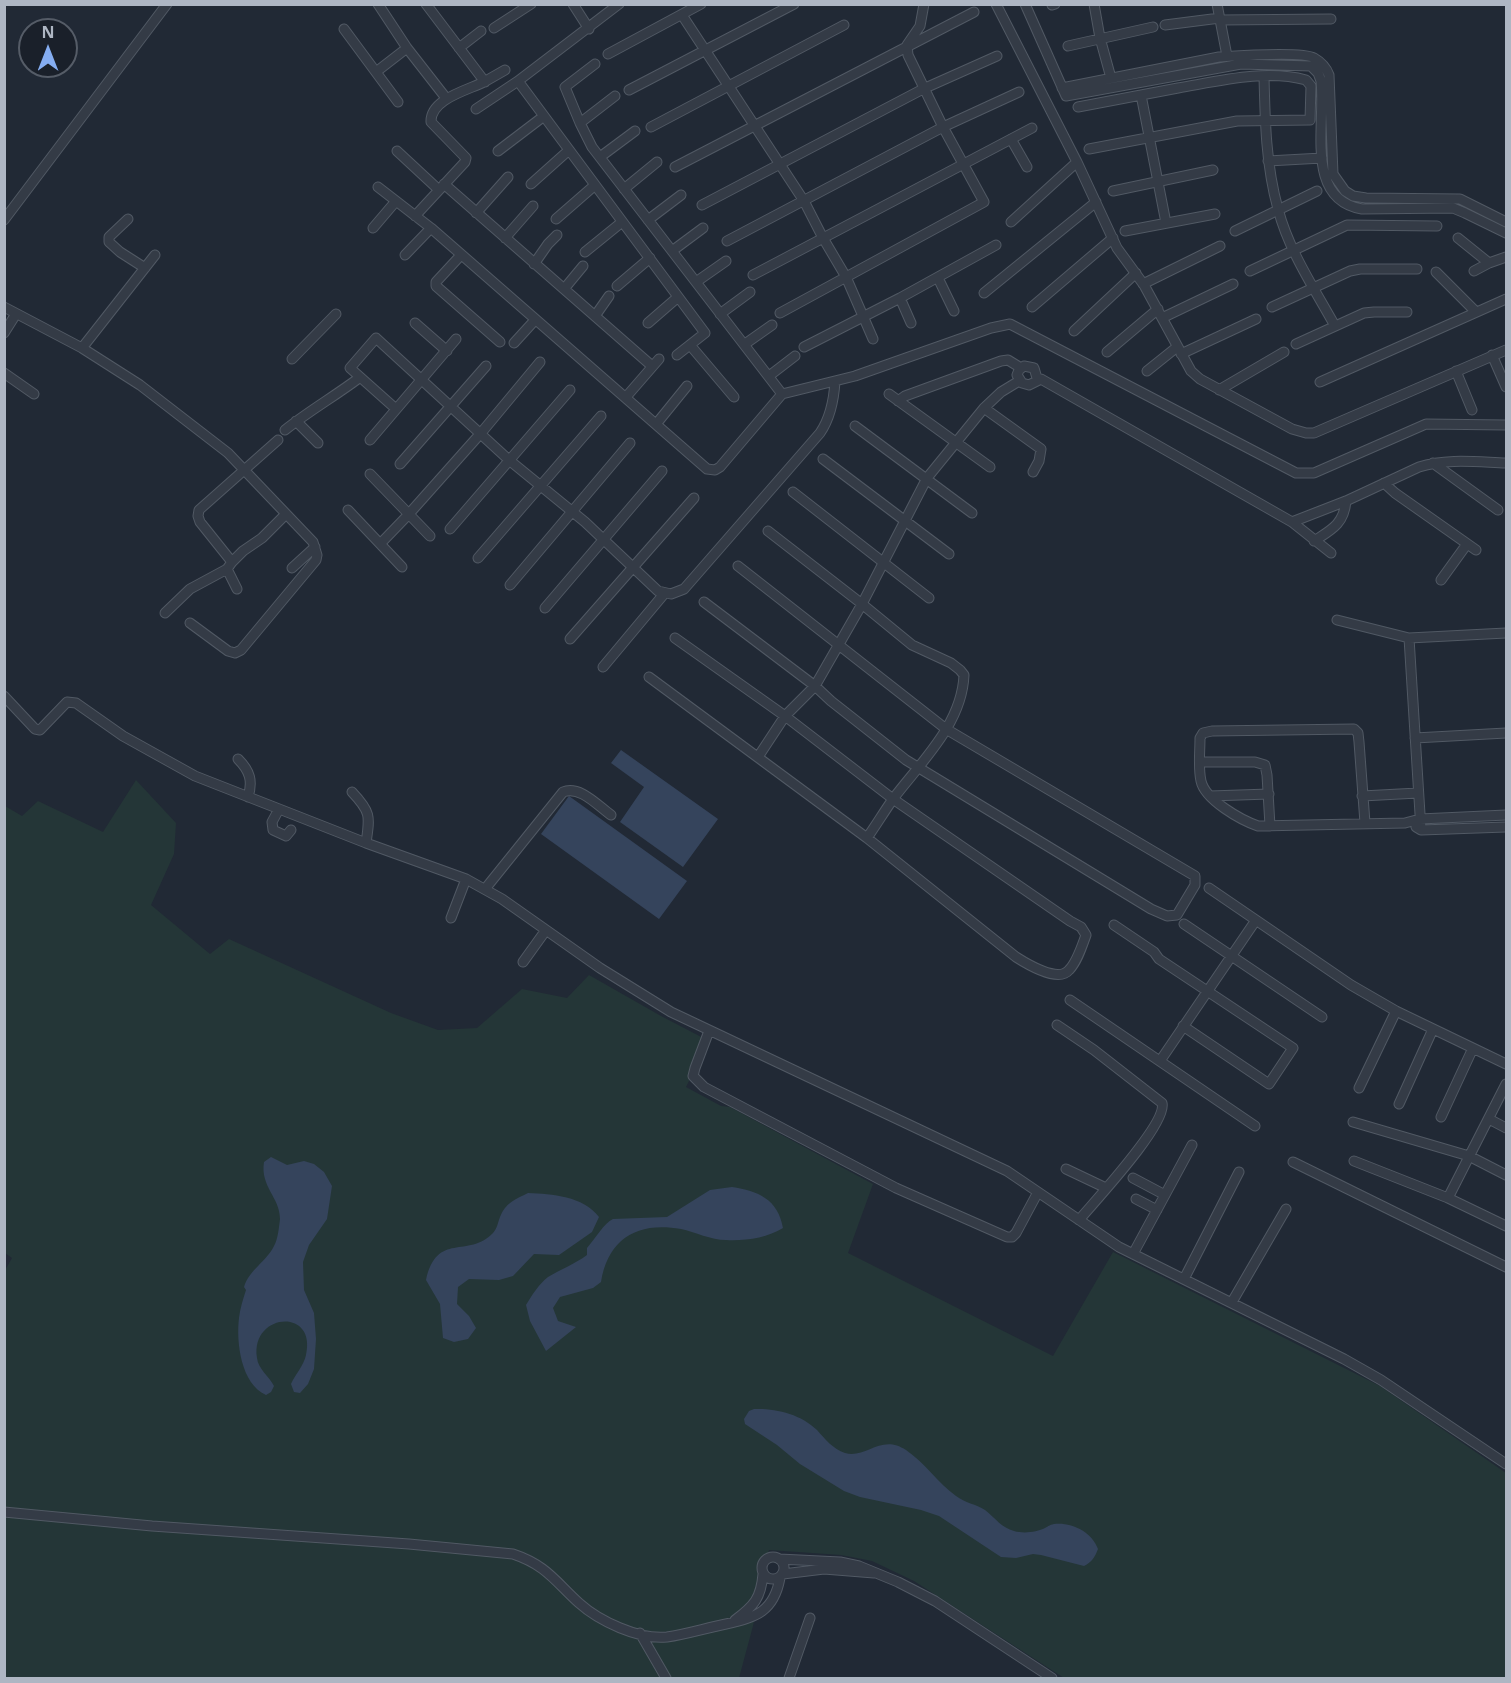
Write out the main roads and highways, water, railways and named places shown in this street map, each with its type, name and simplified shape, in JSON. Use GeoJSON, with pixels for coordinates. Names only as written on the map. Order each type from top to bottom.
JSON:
{"type":"FeatureCollection","features":[{"type":"Feature","properties":{"kind":"water"},"geometry":{"type":"Polygon","coordinates":[[[621,750],[718,819],[683,867],[620,822],[644,787],[611,763],[621,750]]]}},
{"type":"Feature","properties":{"kind":"water"},"geometry":{"type":"Polygon","coordinates":[[[569,796],[687,881],[659,919],[541,834],[569,796]]]}},
{"type":"Feature","properties":{"kind":"water"},"geometry":{"type":"Polygon","coordinates":[[[271,1157],[287,1165],[304,1161],[314,1164],[324,1172],[332,1186],[327,1219],[309,1245],[303,1262],[304,1290],[314,1313],[316,1339],[314,1369],[308,1384],[300,1393],[294,1392],[291,1384],[305,1359],[307,1340],[302,1329],[293,1323],[283,1322],[272,1325],[263,1332],[258,1343],[258,1362],[274,1386],[266,1395],[251,1382],[246,1372],[238,1339],[238,1328],[246,1281],[271,1252],[278,1233],[279,1211],[267,1185],[264,1171],[264,1162],[271,1157]]]}},
{"type":"Feature","properties":{"kind":"water"},"geometry":{"type":"Polygon","coordinates":[[[732,1187],[758,1194],[772,1203],[783,1228],[756,1238],[741,1240],[715,1239],[665,1227],[638,1231],[627,1236],[610,1254],[601,1282],[593,1288],[560,1297],[553,1308],[558,1321],[576,1327],[546,1351],[530,1321],[526,1305],[548,1277],[587,1255],[587,1248],[606,1224],[613,1219],[667,1217],[710,1190],[732,1187]]]}},
{"type":"Feature","properties":{"kind":"water"},"geometry":{"type":"Polygon","coordinates":[[[528,1193],[557,1195],[576,1200],[599,1217],[592,1232],[559,1255],[534,1254],[513,1276],[499,1280],[469,1279],[458,1287],[457,1304],[469,1316],[476,1328],[468,1339],[454,1342],[443,1338],[440,1304],[426,1280],[431,1265],[445,1250],[483,1240],[494,1231],[502,1212],[508,1205],[528,1193]]]}},
{"type":"Feature","properties":{"kind":"water"},"geometry":{"type":"Polygon","coordinates":[[[754,1409],[779,1411],[796,1416],[811,1424],[833,1446],[845,1453],[860,1453],[881,1445],[897,1445],[913,1455],[956,1496],[985,1510],[1006,1528],[1026,1532],[1038,1531],[1054,1524],[1068,1525],[1086,1533],[1095,1543],[1097,1552],[1084,1566],[1033,1554],[1016,1558],[1001,1557],[939,1516],[844,1491],[800,1464],[777,1445],[745,1424],[744,1419],[749,1411],[754,1409]]]}}]}
